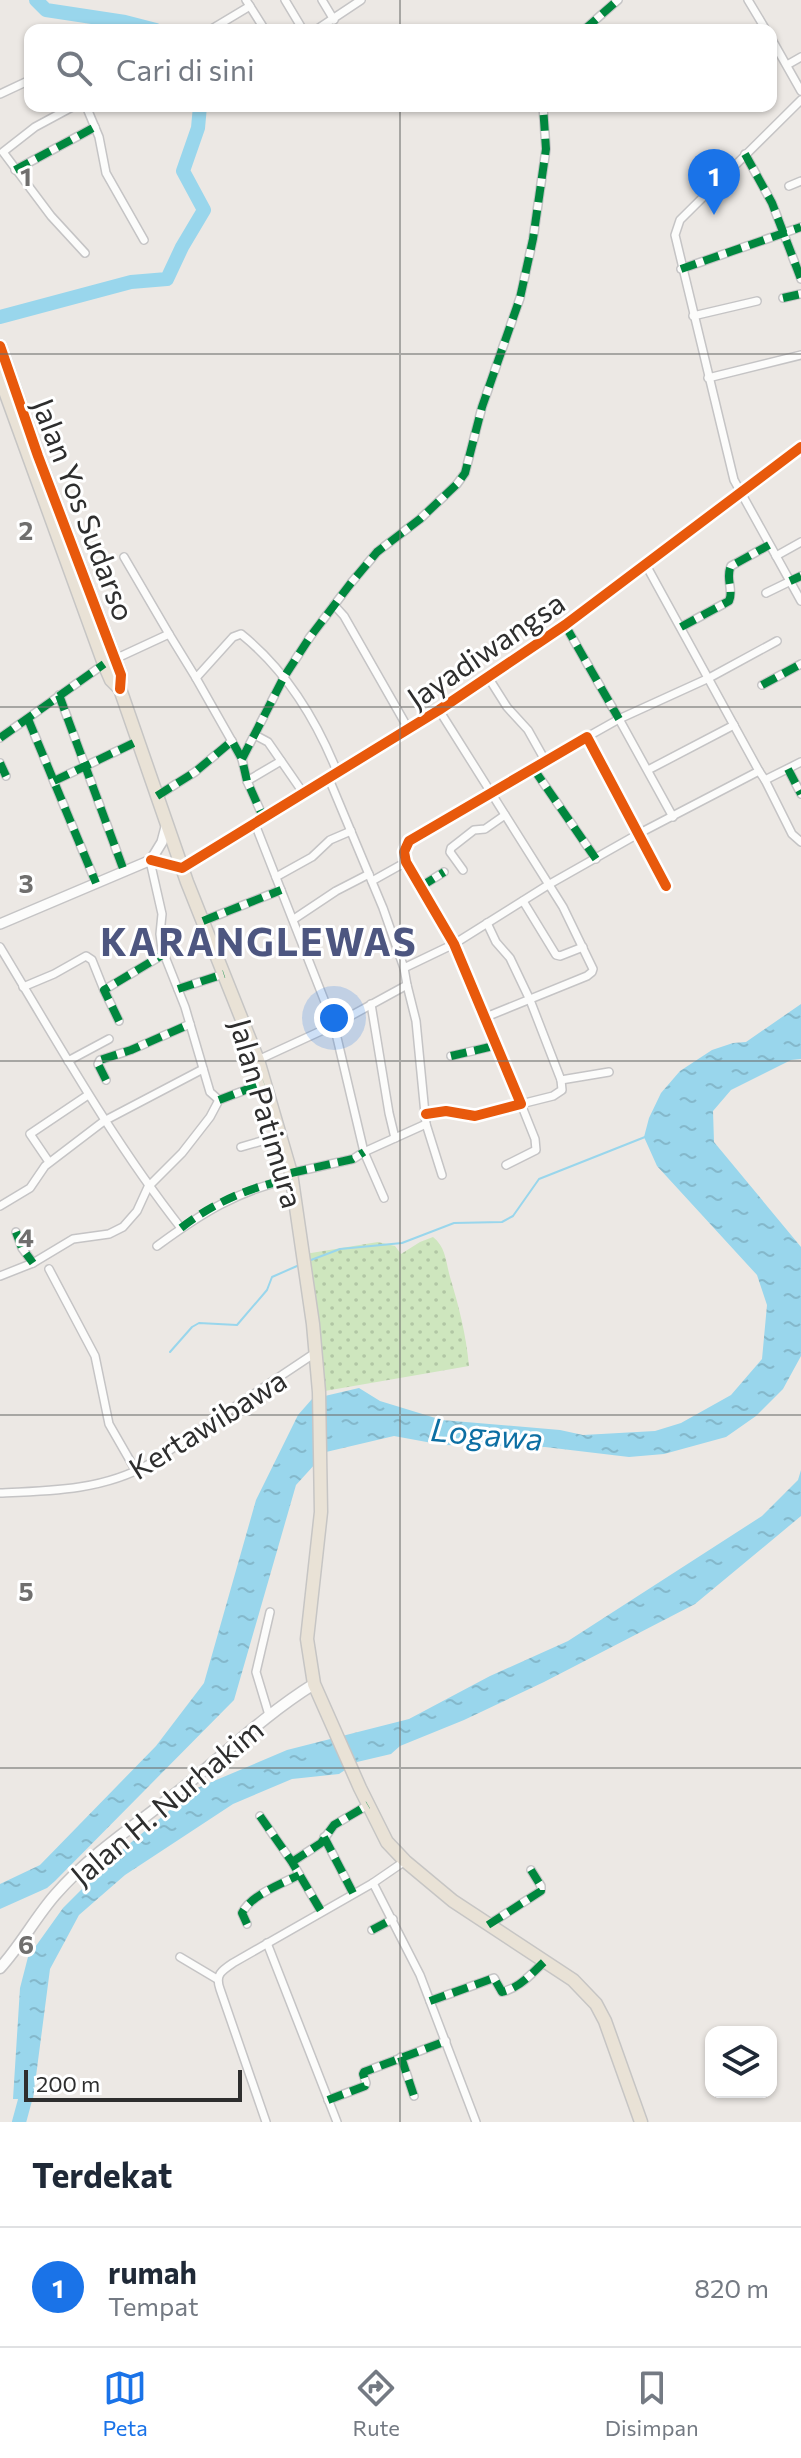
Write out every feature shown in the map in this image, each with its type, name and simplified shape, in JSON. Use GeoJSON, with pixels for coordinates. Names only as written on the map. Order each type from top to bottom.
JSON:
{"type":"FeatureCollection","features":[{"type":"Feature","properties":{"kind":"highway","name":"Jalan Yos Sudarso"},"geometry":{"type":"LineString","coordinates":[[0,346],[3,367],[38,456],[110,661],[121,675],[120,689],[182,868]]}},
{"type":"Feature","properties":{"kind":"highway","name":"Jalan Patimura"},"geometry":{"type":"LineString","coordinates":[[182,868],[258,1060],[291,1176],[318,1372],[321,1512],[307,1639],[314,1684],[387,1842],[436,1888],[573,1980],[596,2004],[641,2122]]}},
{"type":"Feature","properties":{"kind":"main road","name":"Jalan H. Nurhakim"},"geometry":{"type":"LineString","coordinates":[[0,1968],[55,1896],[96,1854],[189,1783],[269,1715],[314,1684]]}},
{"type":"Feature","properties":{"kind":"street"},"geometry":{"type":"LineString","coordinates":[[285,0],[299,24]]}},
{"type":"Feature","properties":{"kind":"street"},"geometry":{"type":"LineString","coordinates":[[322,0],[334,20]]}},
{"type":"Feature","properties":{"kind":"street"},"geometry":{"type":"LineString","coordinates":[[327,24],[361,0]]}},
{"type":"Feature","properties":{"kind":"street"},"geometry":{"type":"LineString","coordinates":[[591,24],[618,0]]}},
{"type":"Feature","properties":{"kind":"street"},"geometry":{"type":"LineString","coordinates":[[748,0],[762,24]]}},
{"type":"Feature","properties":{"kind":"street"},"geometry":{"type":"LineString","coordinates":[[220,24],[248,3],[261,24]]}},
{"type":"Feature","properties":{"kind":"street"},"geometry":{"type":"LineString","coordinates":[[777,48],[801,91]]}},
{"type":"Feature","properties":{"kind":"street"},"geometry":{"type":"LineString","coordinates":[[787,65],[801,57]]}},
{"type":"Feature","properties":{"kind":"street"},"geometry":{"type":"LineString","coordinates":[[0,94],[24,83]]}},
{"type":"Feature","properties":{"kind":"street"},"geometry":{"type":"LineString","coordinates":[[801,100],[676,227],[681,269],[730,465],[740,491],[801,601]]}},
{"type":"Feature","properties":{"kind":"street"},"geometry":{"type":"LineString","coordinates":[[63,112],[5,149],[4,156],[85,253]]}},
{"type":"Feature","properties":{"kind":"street"},"geometry":{"type":"LineString","coordinates":[[89,112],[106,173],[144,240]]}},
{"type":"Feature","properties":{"kind":"street"},"geometry":{"type":"LineString","coordinates":[[242,759],[334,605],[377,552],[420,519],[465,473],[482,407],[520,298],[533,239],[546,149],[543,112]]}},
{"type":"Feature","properties":{"kind":"street"},"geometry":{"type":"LineString","coordinates":[[15,170],[95,127]]}},
{"type":"Feature","properties":{"kind":"street"},"geometry":{"type":"LineString","coordinates":[[745,154],[772,203],[801,279]]}},
{"type":"Feature","properties":{"kind":"street"},"geometry":{"type":"LineString","coordinates":[[789,186],[801,181]]}},
{"type":"Feature","properties":{"kind":"street"},"geometry":{"type":"LineString","coordinates":[[681,269],[801,227]]}},
{"type":"Feature","properties":{"kind":"street"},"geometry":{"type":"LineString","coordinates":[[783,298],[801,294]]}},
{"type":"Feature","properties":{"kind":"street"},"geometry":{"type":"LineString","coordinates":[[693,316],[757,301]]}},
{"type":"Feature","properties":{"kind":"street"},"geometry":{"type":"LineString","coordinates":[[708,378],[801,355]]}},
{"type":"Feature","properties":{"kind":"street","name":"Jayadiwangsa"},"geometry":{"type":"LineString","coordinates":[[182,868],[409,730],[565,625],[801,447]]}},
{"type":"Feature","properties":{"kind":"street"},"geometry":{"type":"LineString","coordinates":[[776,556],[801,542]]}},
{"type":"Feature","properties":{"kind":"street"},"geometry":{"type":"LineString","coordinates":[[681,627],[729,601],[728,571],[731,566],[769,545]]}},
{"type":"Feature","properties":{"kind":"street"},"geometry":{"type":"LineString","coordinates":[[124,557],[242,759],[276,877],[334,1025],[364,1152],[384,1198]]}},
{"type":"Feature","properties":{"kind":"street"},"geometry":{"type":"LineString","coordinates":[[646,565],[792,834],[801,842]]}},
{"type":"Feature","properties":{"kind":"street"},"geometry":{"type":"LineString","coordinates":[[766,593],[801,576]]}},
{"type":"Feature","properties":{"kind":"street"},"geometry":{"type":"LineString","coordinates":[[334,605],[344,616],[409,730]]}},
{"type":"Feature","properties":{"kind":"street"},"geometry":{"type":"LineString","coordinates":[[565,625],[673,817]]}},
{"type":"Feature","properties":{"kind":"street"},"geometry":{"type":"LineString","coordinates":[[0,738],[110,661],[169,634]]}},
{"type":"Feature","properties":{"kind":"street"},"geometry":{"type":"LineString","coordinates":[[196,678],[233,637],[239,634],[244,636],[287,680],[325,743],[351,831],[404,968],[416,1021],[426,1124],[442,1175]]}},
{"type":"Feature","properties":{"kind":"street"},"geometry":{"type":"LineString","coordinates":[[506,1165],[536,1150],[535,1139],[454,944],[406,862],[404,852],[409,841],[619,719],[709,678],[777,641]]}},
{"type":"Feature","properties":{"kind":"street"},"geometry":{"type":"LineString","coordinates":[[762,685],[801,664]]}},
{"type":"Feature","properties":{"kind":"street"},"geometry":{"type":"LineString","coordinates":[[488,677],[507,707],[528,730],[546,762]]}},
{"type":"Feature","properties":{"kind":"street"},"geometry":{"type":"LineString","coordinates":[[59,695],[124,871]]}},
{"type":"Feature","properties":{"kind":"street"},"geometry":{"type":"LineString","coordinates":[[439,710],[563,907],[592,964],[590,975],[486,1017]]}},
{"type":"Feature","properties":{"kind":"street"},"geometry":{"type":"LineString","coordinates":[[28,719],[96,883]]}},
{"type":"Feature","properties":{"kind":"street"},"geometry":{"type":"LineString","coordinates":[[648,770],[734,725]]}},
{"type":"Feature","properties":{"kind":"street"},"geometry":{"type":"LineString","coordinates":[[255,735],[267,740],[304,794]]}},
{"type":"Feature","properties":{"kind":"street"},"geometry":{"type":"LineString","coordinates":[[587,737],[666,886]]}},
{"type":"Feature","properties":{"kind":"street"},"geometry":{"type":"LineString","coordinates":[[54,781],[138,741]]}},
{"type":"Feature","properties":{"kind":"street"},"geometry":{"type":"LineString","coordinates":[[157,796],[195,772],[232,741]]}},
{"type":"Feature","properties":{"kind":"street"},"geometry":{"type":"LineString","coordinates":[[247,781],[281,761]]}},
{"type":"Feature","properties":{"kind":"street"},"geometry":{"type":"LineString","coordinates":[[765,780],[801,762]]}},
{"type":"Feature","properties":{"kind":"street"},"geometry":{"type":"LineString","coordinates":[[0,763],[6,776]]}},
{"type":"Feature","properties":{"kind":"street"},"geometry":{"type":"LineString","coordinates":[[533,768],[596,859]]}},
{"type":"Feature","properties":{"kind":"street"},"geometry":{"type":"LineString","coordinates":[[788,769],[801,794]]}},
{"type":"Feature","properties":{"kind":"street"},"geometry":{"type":"LineString","coordinates":[[404,968],[454,944],[548,885],[638,834],[759,771]]}},
{"type":"Feature","properties":{"kind":"street"},"geometry":{"type":"LineString","coordinates":[[463,870],[450,852],[451,848],[474,830],[485,829],[505,815]]}},
{"type":"Feature","properties":{"kind":"street"},"geometry":{"type":"LineString","coordinates":[[0,924],[150,860],[162,842],[167,823]]}},
{"type":"Feature","properties":{"kind":"street"},"geometry":{"type":"LineString","coordinates":[[276,877],[312,857],[330,840],[351,831]]}},
{"type":"Feature","properties":{"kind":"street"},"geometry":{"type":"LineString","coordinates":[[150,860],[182,868]]}},
{"type":"Feature","properties":{"kind":"street"},"geometry":{"type":"LineString","coordinates":[[150,860],[162,914],[160,934],[164,954],[190,1024],[210,1092],[219,1100]]}},
{"type":"Feature","properties":{"kind":"street"},"geometry":{"type":"LineString","coordinates":[[294,919],[336,891],[406,862]]}},
{"type":"Feature","properties":{"kind":"street"},"geometry":{"type":"LineString","coordinates":[[420,887],[444,872]]}},
{"type":"Feature","properties":{"kind":"street"},"geometry":{"type":"LineString","coordinates":[[203,921],[281,890]]}},
{"type":"Feature","properties":{"kind":"street"},"geometry":{"type":"LineString","coordinates":[[523,901],[556,955],[583,947]]}},
{"type":"Feature","properties":{"kind":"street"},"geometry":{"type":"LineString","coordinates":[[426,1114],[446,1111],[475,1116],[553,1096],[562,1090],[561,1080],[530,1000],[510,958],[496,942],[487,923]]}},
{"type":"Feature","properties":{"kind":"street"},"geometry":{"type":"LineString","coordinates":[[0,947],[104,1121],[148,1187],[181,1228]]}},
{"type":"Feature","properties":{"kind":"street"},"geometry":{"type":"LineString","coordinates":[[104,990],[164,954]]}},
{"type":"Feature","properties":{"kind":"street"},"geometry":{"type":"LineString","coordinates":[[23,987],[86,956],[92,960],[119,1021]]}},
{"type":"Feature","properties":{"kind":"street"},"geometry":{"type":"LineString","coordinates":[[178,989],[224,974]]}},
{"type":"Feature","properties":{"kind":"street"},"geometry":{"type":"LineString","coordinates":[[258,1060],[334,1025],[407,985]]}},
{"type":"Feature","properties":{"kind":"street"},"geometry":{"type":"LineString","coordinates":[[371,1004],[395,1138]]}},
{"type":"Feature","properties":{"kind":"street"},"geometry":{"type":"LineString","coordinates":[[106,1080],[98,1064],[100,1060],[190,1024]]}},
{"type":"Feature","properties":{"kind":"street"},"geometry":{"type":"LineString","coordinates":[[68,1061],[109,1039]]}},
{"type":"Feature","properties":{"kind":"street"},"geometry":{"type":"LineString","coordinates":[[451,1056],[498,1045]]}},
{"type":"Feature","properties":{"kind":"street"},"geometry":{"type":"LineString","coordinates":[[0,1206],[30,1188],[49,1162],[104,1121],[203,1069]]}},
{"type":"Feature","properties":{"kind":"street"},"geometry":{"type":"LineString","coordinates":[[561,1080],[609,1072]]}},
{"type":"Feature","properties":{"kind":"street"},"geometry":{"type":"LineString","coordinates":[[0,1276],[33,1263],[73,1239],[118,1231],[137,1211],[148,1187],[182,1153],[210,1117],[219,1100],[264,1083]]}},
{"type":"Feature","properties":{"kind":"street"},"geometry":{"type":"LineString","coordinates":[[49,1162],[30,1134],[88,1095]]}},
{"type":"Feature","properties":{"kind":"street"},"geometry":{"type":"LineString","coordinates":[[157,1246],[207,1210],[253,1188],[353,1159],[426,1124]]}},
{"type":"Feature","properties":{"kind":"street"},"geometry":{"type":"LineString","coordinates":[[241,1147],[279,1136]]}},
{"type":"Feature","properties":{"kind":"street"},"geometry":{"type":"LineString","coordinates":[[16,1232],[22,1248],[33,1263]]}},
{"type":"Feature","properties":{"kind":"street"},"geometry":{"type":"LineString","coordinates":[[49,1269],[95,1356],[108,1421],[136,1471]]}},
{"type":"Feature","properties":{"kind":"street","name":"Kertawibawa"},"geometry":{"type":"LineString","coordinates":[[0,1493],[94,1485],[111,1482],[136,1471],[315,1353]]}},
{"type":"Feature","properties":{"kind":"street"},"geometry":{"type":"LineString","coordinates":[[269,1715],[256,1672],[270,1612]]}},
{"type":"Feature","properties":{"kind":"street"},"geometry":{"type":"LineString","coordinates":[[292,1862],[316,1847],[334,1825],[368,1805]]}},
{"type":"Feature","properties":{"kind":"street"},"geometry":{"type":"LineString","coordinates":[[260,1816],[321,1911]]}},
{"type":"Feature","properties":{"kind":"street"},"geometry":{"type":"LineString","coordinates":[[324,1837],[353,1893]]}},
{"type":"Feature","properties":{"kind":"street"},"geometry":{"type":"LineString","coordinates":[[217,1979],[223,1970],[373,1883],[405,1861]]}},
{"type":"Feature","properties":{"kind":"street"},"geometry":{"type":"LineString","coordinates":[[488,1925],[541,1891],[531,1870]]}},
{"type":"Feature","properties":{"kind":"street"},"geometry":{"type":"LineString","coordinates":[[247,1924],[242,1913],[244,1908],[266,1892],[299,1875]]}},
{"type":"Feature","properties":{"kind":"street"},"geometry":{"type":"LineString","coordinates":[[373,1883],[430,2001],[476,2122]]}},
{"type":"Feature","properties":{"kind":"street"},"geometry":{"type":"LineString","coordinates":[[372,1930],[393,1919]]}},
{"type":"Feature","properties":{"kind":"street"},"geometry":{"type":"LineString","coordinates":[[267,1943],[337,2122]]}},
{"type":"Feature","properties":{"kind":"street"},"geometry":{"type":"LineString","coordinates":[[180,1957],[217,1979],[266,2122]]}},
{"type":"Feature","properties":{"kind":"street"},"geometry":{"type":"LineString","coordinates":[[430,2001],[494,1978],[502,1992],[522,1983],[545,1961]]}},
{"type":"Feature","properties":{"kind":"street"},"geometry":{"type":"LineString","coordinates":[[328,2100],[365,2086],[364,2072],[446,2041]]}},
{"type":"Feature","properties":{"kind":"street"},"geometry":{"type":"LineString","coordinates":[[401,2057],[414,2096]]}},
{"type":"Feature","properties":{"kind":"green space"},"geometry":{"type":"Polygon","coordinates":[[[433,1237],[445,1256],[462,1321],[469,1366],[319,1392],[305,1254],[378,1242],[395,1246],[401,1254],[433,1237]]]}},
{"type":"Feature","properties":{"kind":"water","name":"Logawa"},"geometry":{"type":"Polygon","coordinates":[[[801,1004],[801,1059],[791,1060],[731,1090],[713,1111],[714,1142],[801,1247],[801,1356],[783,1389],[756,1416],[726,1437],[664,1454],[629,1457],[545,1447],[443,1445],[394,1436],[326,1452],[296,1485],[234,1700],[55,1881],[47,1888],[0,1909],[0,1884],[40,1865],[156,1746],[204,1683],[256,1500],[298,1415],[312,1399],[359,1388],[380,1401],[442,1420],[560,1430],[583,1435],[655,1431],[681,1423],[731,1395],[762,1359],[767,1305],[757,1275],[657,1166],[644,1137],[661,1093],[680,1071],[712,1050],[746,1042],[801,1004]]]}},
{"type":"Feature","properties":{"kind":"water"},"geometry":{"type":"Polygon","coordinates":[[[801,1470],[801,1516],[695,1604],[544,1682],[400,1746],[391,1754],[357,1762],[339,1774],[292,1779],[233,1804],[125,1875],[79,1915],[50,1969],[33,2099],[13,2099],[20,1988],[28,1957],[63,1908],[115,1856],[195,1789],[287,1750],[409,1719],[490,1676],[568,1641],[762,1516],[798,1480],[801,1470]]]}},
{"type":"Feature","properties":{"kind":"waterway"},"geometry":{"type":"LineString","coordinates":[[36,0],[46,10],[133,24]]}},
{"type":"Feature","properties":{"kind":"waterway"},"geometry":{"type":"LineString","coordinates":[[0,317],[131,282],[167,279],[204,210],[183,171],[198,128],[199,112]]}},
{"type":"Feature","properties":{"kind":"waterway"},"geometry":{"type":"LineString","coordinates":[[311,1260],[340,1249],[402,1243],[454,1223],[502,1222],[513,1216],[539,1179],[645,1137]]}},
{"type":"Feature","properties":{"kind":"waterway"},"geometry":{"type":"LineString","coordinates":[[170,1352],[199,1323],[237,1325],[267,1290],[272,1277],[297,1266]]}},
{"type":"Feature","properties":{"kind":"waterway"},"geometry":{"type":"LineString","coordinates":[[19,2122],[26,2084]]}},
{"type":"Feature","properties":{"kind":"marked path"},"geometry":{"type":"LineString","coordinates":[[591,24],[618,0]]}},
{"type":"Feature","properties":{"kind":"marked path"},"geometry":{"type":"LineString","coordinates":[[242,759],[284,677],[351,583],[377,552],[420,519],[465,473],[482,407],[520,298],[533,239],[546,149],[543,112]]}},
{"type":"Feature","properties":{"kind":"marked path"},"geometry":{"type":"LineString","coordinates":[[15,170],[95,127]]}},
{"type":"Feature","properties":{"kind":"marked path"},"geometry":{"type":"LineString","coordinates":[[745,154],[772,203],[801,279]]}},
{"type":"Feature","properties":{"kind":"marked path"},"geometry":{"type":"LineString","coordinates":[[681,269],[801,227]]}},
{"type":"Feature","properties":{"kind":"marked path"},"geometry":{"type":"LineString","coordinates":[[783,298],[801,294]]}},
{"type":"Feature","properties":{"kind":"marked path"},"geometry":{"type":"LineString","coordinates":[[681,627],[729,601],[731,566],[769,545]]}},
{"type":"Feature","properties":{"kind":"marked path"},"geometry":{"type":"LineString","coordinates":[[790,581],[801,576]]}},
{"type":"Feature","properties":{"kind":"marked path"},"geometry":{"type":"LineString","coordinates":[[565,625],[619,719]]}},
{"type":"Feature","properties":{"kind":"marked path"},"geometry":{"type":"LineString","coordinates":[[0,738],[104,664]]}},
{"type":"Feature","properties":{"kind":"marked path"},"geometry":{"type":"LineString","coordinates":[[762,685],[801,664]]}},
{"type":"Feature","properties":{"kind":"marked path"},"geometry":{"type":"LineString","coordinates":[[59,695],[124,871]]}},
{"type":"Feature","properties":{"kind":"marked path"},"geometry":{"type":"LineString","coordinates":[[28,719],[96,883]]}},
{"type":"Feature","properties":{"kind":"marked path"},"geometry":{"type":"LineString","coordinates":[[54,781],[138,741]]}},
{"type":"Feature","properties":{"kind":"marked path"},"geometry":{"type":"LineString","coordinates":[[157,796],[195,772],[232,741],[242,759],[247,781],[264,819]]}},
{"type":"Feature","properties":{"kind":"marked path"},"geometry":{"type":"LineString","coordinates":[[0,763],[6,776]]}},
{"type":"Feature","properties":{"kind":"marked path"},"geometry":{"type":"LineString","coordinates":[[533,768],[596,859]]}},
{"type":"Feature","properties":{"kind":"marked path"},"geometry":{"type":"LineString","coordinates":[[788,769],[801,794]]}},
{"type":"Feature","properties":{"kind":"marked path"},"geometry":{"type":"LineString","coordinates":[[420,887],[444,872]]}},
{"type":"Feature","properties":{"kind":"marked path"},"geometry":{"type":"LineString","coordinates":[[203,921],[281,890]]}},
{"type":"Feature","properties":{"kind":"marked path"},"geometry":{"type":"LineString","coordinates":[[119,1021],[104,990],[164,954]]}},
{"type":"Feature","properties":{"kind":"marked path"},"geometry":{"type":"LineString","coordinates":[[178,989],[224,974]]}},
{"type":"Feature","properties":{"kind":"marked path"},"geometry":{"type":"LineString","coordinates":[[106,1080],[98,1064],[100,1060],[190,1024]]}},
{"type":"Feature","properties":{"kind":"marked path"},"geometry":{"type":"LineString","coordinates":[[451,1056],[498,1045]]}},
{"type":"Feature","properties":{"kind":"marked path"},"geometry":{"type":"LineString","coordinates":[[219,1100],[264,1083]]}},
{"type":"Feature","properties":{"kind":"marked path"},"geometry":{"type":"LineString","coordinates":[[291,1173],[353,1159],[364,1152]]}},
{"type":"Feature","properties":{"kind":"marked path"},"geometry":{"type":"LineString","coordinates":[[181,1228],[233,1197],[292,1179]]}},
{"type":"Feature","properties":{"kind":"marked path"},"geometry":{"type":"LineString","coordinates":[[16,1232],[22,1248],[33,1263]]}},
{"type":"Feature","properties":{"kind":"marked path"},"geometry":{"type":"LineString","coordinates":[[292,1862],[321,1843],[334,1825],[368,1805]]}},
{"type":"Feature","properties":{"kind":"marked path"},"geometry":{"type":"LineString","coordinates":[[260,1816],[321,1911]]}},
{"type":"Feature","properties":{"kind":"marked path"},"geometry":{"type":"LineString","coordinates":[[324,1837],[353,1893]]}},
{"type":"Feature","properties":{"kind":"marked path"},"geometry":{"type":"LineString","coordinates":[[488,1925],[541,1891],[531,1870]]}},
{"type":"Feature","properties":{"kind":"marked path"},"geometry":{"type":"LineString","coordinates":[[247,1924],[242,1913],[252,1901],[299,1875]]}},
{"type":"Feature","properties":{"kind":"marked path"},"geometry":{"type":"LineString","coordinates":[[372,1930],[393,1919]]}},
{"type":"Feature","properties":{"kind":"marked path"},"geometry":{"type":"LineString","coordinates":[[430,2001],[494,1978],[502,1992],[509,1990],[545,1961]]}},
{"type":"Feature","properties":{"kind":"marked path"},"geometry":{"type":"LineString","coordinates":[[328,2100],[365,2086],[364,2072],[446,2041]]}},
{"type":"Feature","properties":{"kind":"marked path"},"geometry":{"type":"LineString","coordinates":[[401,2057],[414,2096]]}},
{"type":"Feature","properties":{"kind":"cycle path"},"geometry":{"type":"LineString","coordinates":[[0,346],[121,675],[120,689]]}},
{"type":"Feature","properties":{"kind":"cycle path"},"geometry":{"type":"LineString","coordinates":[[151,860],[182,868],[439,710],[565,625],[801,447]]}},
{"type":"Feature","properties":{"kind":"cycle path"},"geometry":{"type":"LineString","coordinates":[[426,1114],[446,1111],[475,1116],[521,1104],[454,944],[406,862],[404,852],[409,841],[587,737],[666,886]]}},
{"type":"Feature","properties":{"kind":"place","name":"rumah"},"geometry":{"type":"Point","coordinates":[714,215]}},
{"type":"Feature","properties":{"kind":"district","name":"KARANGLEWAS"},"geometry":{"type":"Point","coordinates":[259,940]}}]}
